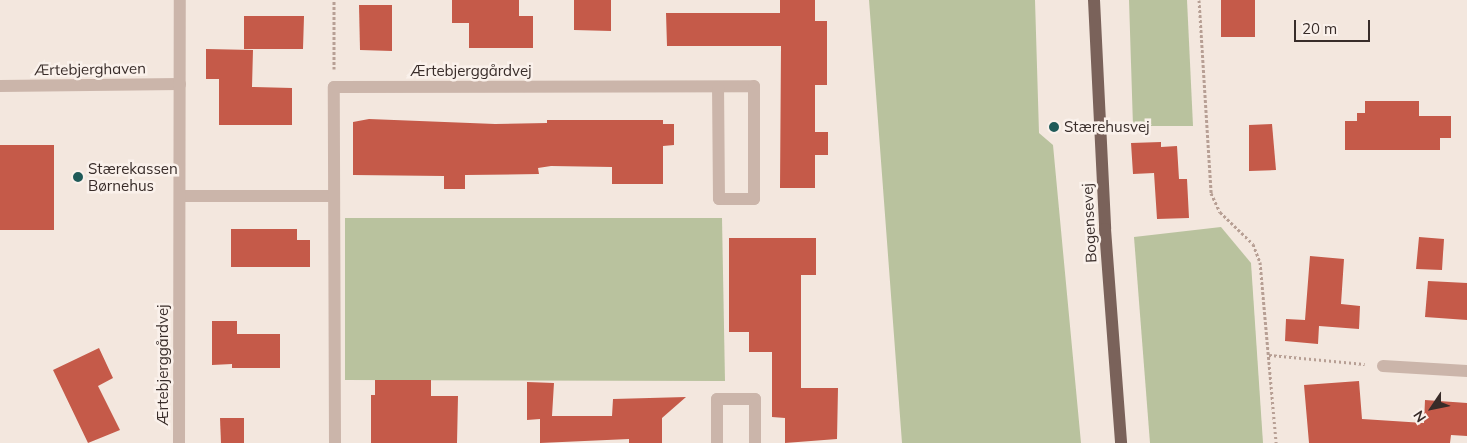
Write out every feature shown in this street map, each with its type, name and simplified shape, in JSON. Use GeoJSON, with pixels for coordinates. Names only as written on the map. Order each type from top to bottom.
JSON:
{"type":"FeatureCollection","features":[{"type":"Feature","properties":{"kind":"main road","name":"Bogensevej"},"geometry":{"type":"LineString","coordinates":[[1094,0],[1105,229],[1121,443]]}},
{"type":"Feature","properties":{"kind":"street","name":"Ærtebjerggårdvej"},"geometry":{"type":"LineString","coordinates":[[178,443],[180,0]]}},
{"type":"Feature","properties":{"kind":"street","name":"Ærtebjerghaven"},"geometry":{"type":"LineString","coordinates":[[0,86],[180,84]]}},
{"type":"Feature","properties":{"kind":"street","name":"Ærtebjerggårdvej"},"geometry":{"type":"LineString","coordinates":[[334,87],[754,86],[754,198],[719,198],[718,87]]}},
{"type":"Feature","properties":{"kind":"street"},"geometry":{"type":"LineString","coordinates":[[334,87],[335,443]]}},
{"type":"Feature","properties":{"kind":"street"},"geometry":{"type":"LineString","coordinates":[[180,196],[334,196]]}},
{"type":"Feature","properties":{"kind":"street"},"geometry":{"type":"LineString","coordinates":[[1383,366],[1467,371]]}},
{"type":"Feature","properties":{"kind":"street"},"geometry":{"type":"LineString","coordinates":[[717,443],[717,399],[755,399],[755,443]]}},
{"type":"Feature","properties":{"kind":"path"},"geometry":{"type":"LineString","coordinates":[[334,0],[334,87]]}},
{"type":"Feature","properties":{"kind":"path"},"geometry":{"type":"LineString","coordinates":[[1199,0],[1211,193],[1220,212],[1253,244],[1260,262],[1276,443]]}},
{"type":"Feature","properties":{"kind":"path"},"geometry":{"type":"LineString","coordinates":[[1269,355],[1383,366]]}},
{"type":"Feature","properties":{"kind":"green space"},"geometry":{"type":"Polygon","coordinates":[[[869,0],[1035,0],[1039,133],[1053,145],[1081,443],[902,443],[869,0]]]}},
{"type":"Feature","properties":{"kind":"green space"},"geometry":{"type":"Polygon","coordinates":[[[1129,0],[1187,0],[1193,126],[1133,126],[1129,0]]]}},
{"type":"Feature","properties":{"kind":"green space"},"geometry":{"type":"Polygon","coordinates":[[[345,218],[722,218],[725,381],[345,380],[345,218]]]}},
{"type":"Feature","properties":{"kind":"green space"},"geometry":{"type":"Polygon","coordinates":[[[1221,227],[1251,263],[1263,443],[1150,443],[1134,237],[1221,227]]]}},
{"type":"Feature","properties":{"kind":"building"},"geometry":{"type":"Polygon","coordinates":[[[452,0],[519,0],[519,16],[533,16],[533,48],[469,48],[469,23],[452,23],[452,0]]]}},
{"type":"Feature","properties":{"kind":"building"},"geometry":{"type":"Polygon","coordinates":[[[574,0],[611,0],[611,31],[574,30],[574,0]]]}},
{"type":"Feature","properties":{"kind":"building"},"geometry":{"type":"Polygon","coordinates":[[[780,0],[815,0],[815,21],[827,21],[827,85],[815,85],[815,132],[828,132],[828,155],[815,155],[815,188],[780,188],[781,46],[667,46],[666,13],[780,13],[780,0]]]}},
{"type":"Feature","properties":{"kind":"building"},"geometry":{"type":"Polygon","coordinates":[[[1221,0],[1255,0],[1255,37],[1221,37],[1221,0]]]}},
{"type":"Feature","properties":{"kind":"building"},"geometry":{"type":"Polygon","coordinates":[[[359,5],[392,5],[392,51],[360,50],[359,5]]]}},
{"type":"Feature","properties":{"kind":"building"},"geometry":{"type":"Polygon","coordinates":[[[244,16],[304,16],[303,49],[244,49],[244,16]]]}},
{"type":"Feature","properties":{"kind":"building"},"geometry":{"type":"Polygon","coordinates":[[[206,49],[253,50],[252,87],[292,88],[292,125],[219,125],[219,79],[206,79],[206,49]]]}},
{"type":"Feature","properties":{"kind":"building"},"geometry":{"type":"Polygon","coordinates":[[[1365,101],[1419,101],[1419,116],[1451,116],[1451,138],[1440,138],[1440,150],[1345,150],[1345,121],[1357,121],[1357,113],[1365,113],[1365,101]]]}},
{"type":"Feature","properties":{"kind":"building"},"geometry":{"type":"Polygon","coordinates":[[[369,119],[495,124],[547,123],[547,120],[663,120],[663,124],[674,124],[674,145],[663,146],[663,184],[612,184],[612,167],[551,166],[538,168],[539,174],[465,175],[465,189],[444,189],[444,176],[353,175],[353,122],[369,119]]]}},
{"type":"Feature","properties":{"kind":"building"},"geometry":{"type":"Polygon","coordinates":[[[1272,124],[1276,170],[1249,171],[1249,125],[1272,124]]]}},
{"type":"Feature","properties":{"kind":"building"},"geometry":{"type":"Polygon","coordinates":[[[1161,142],[1161,147],[1177,146],[1179,179],[1187,179],[1189,218],[1157,219],[1154,173],[1133,174],[1131,143],[1161,142]]]}},
{"type":"Feature","properties":{"kind":"building"},"geometry":{"type":"Polygon","coordinates":[[[0,145],[54,145],[54,230],[0,230],[0,145]]]}},
{"type":"Feature","properties":{"kind":"building"},"geometry":{"type":"Polygon","coordinates":[[[231,229],[297,229],[297,240],[310,240],[310,267],[231,267],[231,229]]]}},
{"type":"Feature","properties":{"kind":"building"},"geometry":{"type":"Polygon","coordinates":[[[1419,237],[1444,239],[1442,270],[1416,269],[1419,237]]]}},
{"type":"Feature","properties":{"kind":"building"},"geometry":{"type":"Polygon","coordinates":[[[729,238],[816,238],[816,275],[801,275],[801,388],[838,388],[837,439],[785,443],[785,418],[772,417],[772,352],[749,352],[749,332],[729,332],[729,238]]]}},
{"type":"Feature","properties":{"kind":"building"},"geometry":{"type":"Polygon","coordinates":[[[1310,256],[1344,259],[1341,304],[1360,306],[1359,329],[1319,326],[1318,344],[1285,341],[1286,319],[1305,320],[1310,256]]]}},
{"type":"Feature","properties":{"kind":"building"},"geometry":{"type":"Polygon","coordinates":[[[1428,281],[1467,283],[1467,320],[1425,317],[1428,281]]]}},
{"type":"Feature","properties":{"kind":"building"},"geometry":{"type":"Polygon","coordinates":[[[212,321],[237,321],[237,334],[280,334],[280,368],[232,368],[232,364],[212,365],[212,321]]]}},
{"type":"Feature","properties":{"kind":"building"},"geometry":{"type":"Polygon","coordinates":[[[99,348],[113,378],[98,386],[120,430],[88,443],[53,370],[99,348]]]}},
{"type":"Feature","properties":{"kind":"building"},"geometry":{"type":"Polygon","coordinates":[[[375,380],[431,380],[431,396],[458,396],[457,443],[371,443],[371,395],[375,395],[375,380]]]}},
{"type":"Feature","properties":{"kind":"building"},"geometry":{"type":"Polygon","coordinates":[[[1359,381],[1362,419],[1424,423],[1425,400],[1467,403],[1467,436],[1451,435],[1450,443],[1309,443],[1304,385],[1359,381]]]}},
{"type":"Feature","properties":{"kind":"building"},"geometry":{"type":"Polygon","coordinates":[[[527,382],[554,383],[552,416],[612,416],[613,399],[686,397],[662,418],[662,443],[629,443],[629,439],[540,443],[540,419],[527,420],[527,382]]]}},
{"type":"Feature","properties":{"kind":"building"},"geometry":{"type":"Polygon","coordinates":[[[220,418],[244,418],[244,443],[221,443],[220,418]]]}},
{"type":"Feature","properties":{"kind":"place","name":"Stærehusvej"},"geometry":{"type":"Point","coordinates":[1054,127]}},
{"type":"Feature","properties":{"kind":"place","name":"Stærekassen Børnehus"},"geometry":{"type":"Point","coordinates":[78,177]}}]}
